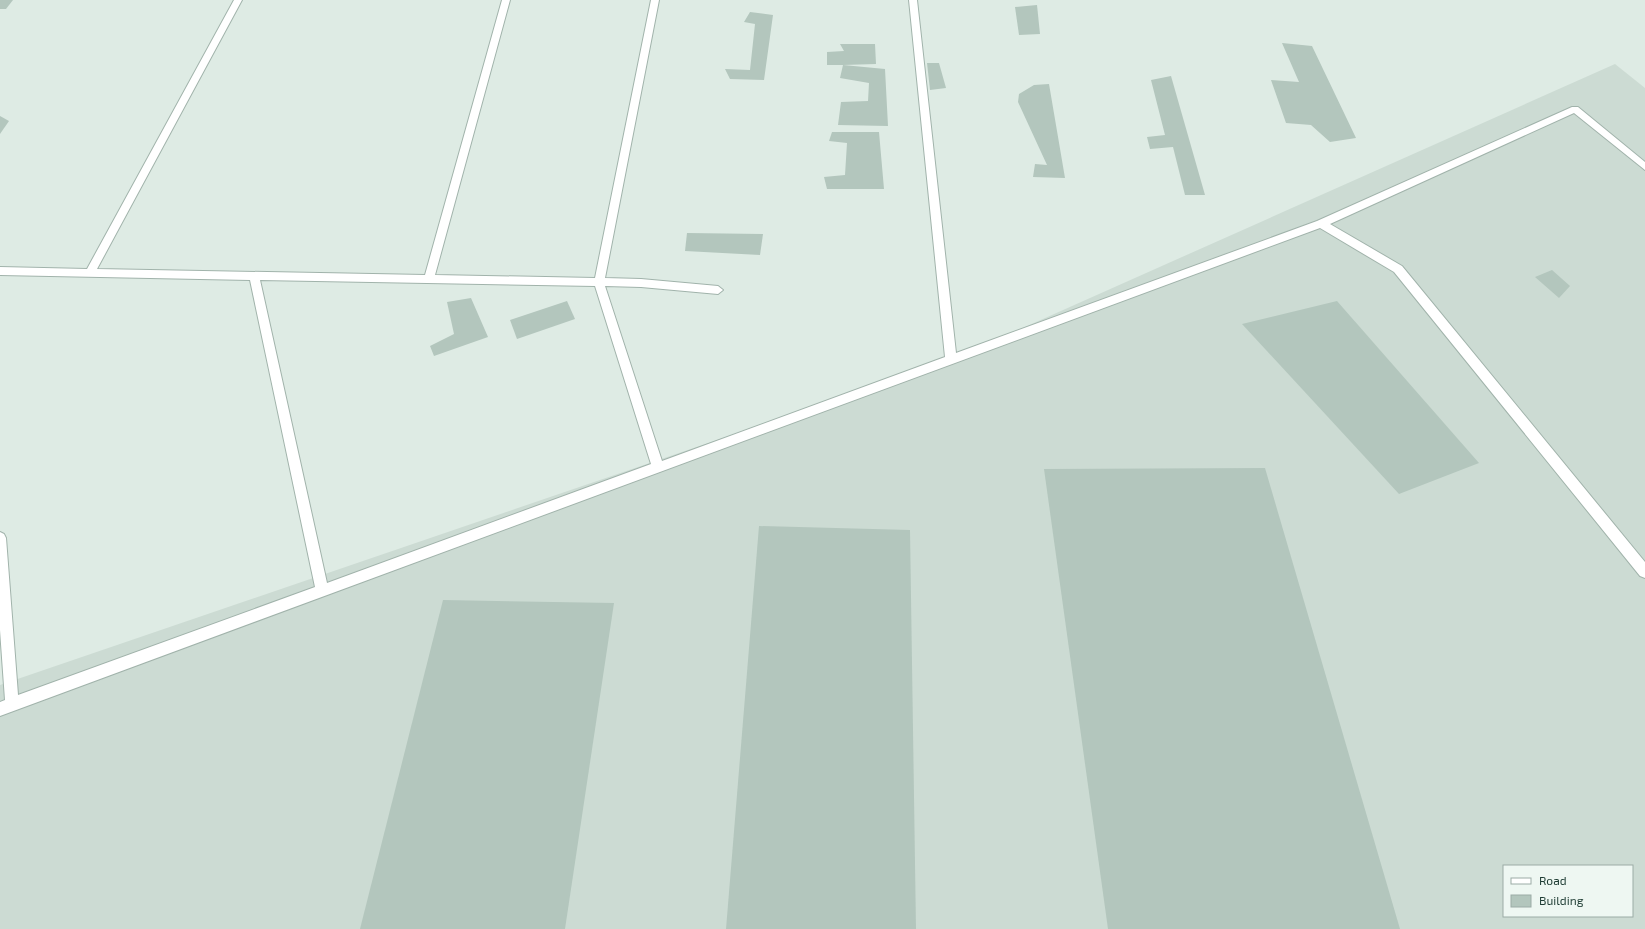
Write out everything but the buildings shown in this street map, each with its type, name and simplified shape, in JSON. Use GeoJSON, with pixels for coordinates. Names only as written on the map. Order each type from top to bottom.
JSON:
{"type":"FeatureCollection","features":[{"type":"Feature","properties":{"kind":"street"},"geometry":{"type":"LineString","coordinates":[[90,273],[238,0]]}},
{"type":"Feature","properties":{"kind":"street"},"geometry":{"type":"LineString","coordinates":[[429,279],[506,0]]}},
{"type":"Feature","properties":{"kind":"street"},"geometry":{"type":"LineString","coordinates":[[655,0],[599,282],[658,467]]}},
{"type":"Feature","properties":{"kind":"street"},"geometry":{"type":"LineString","coordinates":[[913,0],[951,360]]}},
{"type":"Feature","properties":{"kind":"street"},"geometry":{"type":"LineString","coordinates":[[0,538],[6,707],[1321,224],[1575,108],[1645,166]]}},
{"type":"Feature","properties":{"kind":"street"},"geometry":{"type":"LineString","coordinates":[[1321,224],[1398,269],[1645,572]]}},
{"type":"Feature","properties":{"kind":"street"},"geometry":{"type":"LineString","coordinates":[[0,271],[641,283],[718,290]]}},
{"type":"Feature","properties":{"kind":"street"},"geometry":{"type":"LineString","coordinates":[[254,276],[322,591]]}},
{"type":"Feature","properties":{"kind":"shaded area"},"geometry":{"type":"Polygon","coordinates":[[[1615,64],[1645,88],[1645,929],[0,929],[0,685],[951,360],[1615,64]]]}}]}
